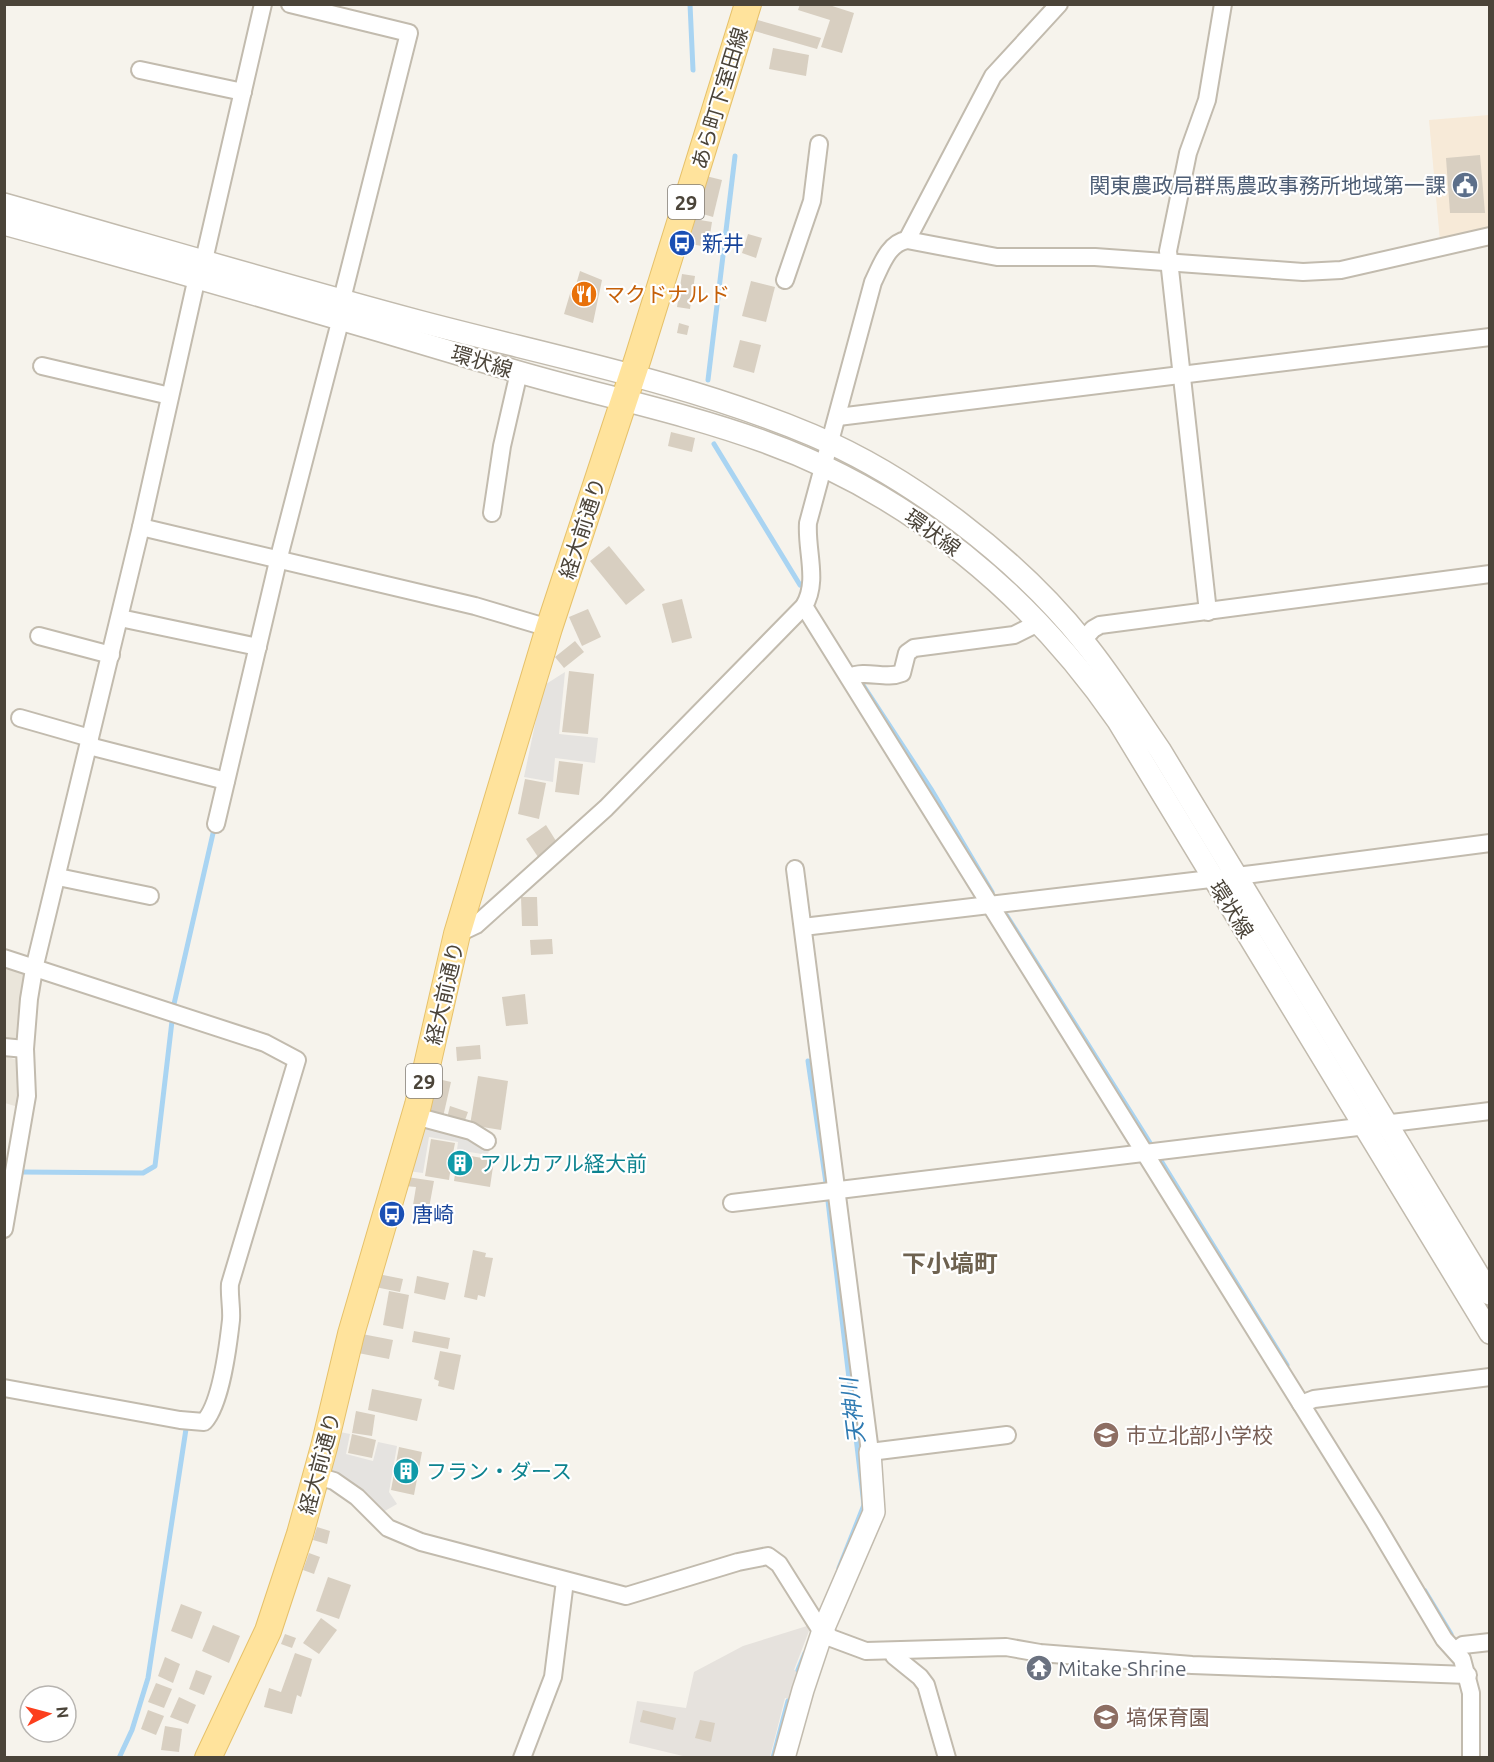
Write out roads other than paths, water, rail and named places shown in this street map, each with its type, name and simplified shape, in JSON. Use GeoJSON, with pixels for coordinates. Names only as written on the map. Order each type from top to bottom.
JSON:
{"type":"FeatureCollection","features":[{"type":"Feature","properties":{"kind":"main road","name":"あら町下室田線"},"geometry":{"type":"LineString","coordinates":[[628,387],[748,4]]}},
{"type":"Feature","properties":{"kind":"main road","name":"経大前通り"},"geometry":{"type":"LineString","coordinates":[[208,1758],[268,1631],[317,1476],[351,1334],[415,1116],[457,934],[549,628],[628,387]]}},
{"type":"Feature","properties":{"kind":"street"},"geometry":{"type":"LineString","coordinates":[[4,1228],[27,1096],[25,1049],[34,969],[120,618],[263,4]]}},
{"type":"Feature","properties":{"kind":"street"},"geometry":{"type":"LineString","coordinates":[[216,824],[278,561],[409,33],[290,4]]}},
{"type":"Feature","properties":{"kind":"street"},"geometry":{"type":"LineString","coordinates":[[906,240],[993,76],[1059,4]]}},
{"type":"Feature","properties":{"kind":"street"},"geometry":{"type":"LineString","coordinates":[[1208,612],[1168,251],[1188,153],[1207,100],[1223,4]]}},
{"type":"Feature","properties":{"kind":"street"},"geometry":{"type":"LineString","coordinates":[[140,69],[243,92]]}},
{"type":"Feature","properties":{"kind":"street"},"geometry":{"type":"LineString","coordinates":[[785,280],[812,201],[819,144]]}},
{"type":"Feature","properties":{"kind":"street","name":"環状線"},"geometry":{"type":"LineString","coordinates":[[4,204],[200,269],[628,387],[767,442],[823,467],[888,501],[989,574],[1040,622],[1096,689],[1118,721],[1490,1333]]}},
{"type":"Feature","properties":{"kind":"street","name":"環状線"},"geometry":{"type":"LineString","coordinates":[[4,224],[200,269]]}},
{"type":"Feature","properties":{"kind":"street"},"geometry":{"type":"LineString","coordinates":[[457,934],[476,926],[606,808],[804,606],[811,594],[813,583],[807,537],[808,523],[873,282],[892,248],[899,241],[906,240],[997,257],[1095,257],[1322,272],[1490,236]]}},
{"type":"Feature","properties":{"kind":"street","name":"環状線"},"geometry":{"type":"LineString","coordinates":[[341,309],[519,372],[628,387],[735,407],[830,443],[899,481],[1007,563],[1083,640],[1160,750],[1490,1294]]}},
{"type":"Feature","properties":{"kind":"street"},"geometry":{"type":"LineString","coordinates":[[838,417],[1490,337]]}},
{"type":"Feature","properties":{"kind":"street"},"geometry":{"type":"LineString","coordinates":[[42,366],[170,396]]}},
{"type":"Feature","properties":{"kind":"street"},"geometry":{"type":"LineString","coordinates":[[492,513],[502,446],[519,372]]}},
{"type":"Feature","properties":{"kind":"street"},"geometry":{"type":"LineString","coordinates":[[141,527],[475,606],[549,628]]}},
{"type":"Feature","properties":{"kind":"street"},"geometry":{"type":"LineString","coordinates":[[1083,640],[1100,625],[1490,574]]}},
{"type":"Feature","properties":{"kind":"street"},"geometry":{"type":"LineString","coordinates":[[804,606],[1301,1404],[1444,1639],[1456,1650],[1468,1675],[1471,1693],[1472,1758]]}},
{"type":"Feature","properties":{"kind":"street"},"geometry":{"type":"LineString","coordinates":[[120,618],[258,647]]}},
{"type":"Feature","properties":{"kind":"street"},"geometry":{"type":"LineString","coordinates":[[849,677],[860,672],[896,675],[902,673],[908,653],[914,648],[1014,635],[1040,622]]}},
{"type":"Feature","properties":{"kind":"street"},"geometry":{"type":"LineString","coordinates":[[39,636],[111,655]]}},
{"type":"Feature","properties":{"kind":"street"},"geometry":{"type":"LineString","coordinates":[[20,718],[90,742],[226,782]]}},
{"type":"Feature","properties":{"kind":"street"},"geometry":{"type":"LineString","coordinates":[[803,927],[1235,876],[1490,843]]}},
{"type":"Feature","properties":{"kind":"street"},"geometry":{"type":"LineString","coordinates":[[784,1758],[823,1630],[874,1512],[870,1452],[795,869]]}},
{"type":"Feature","properties":{"kind":"street"},"geometry":{"type":"LineString","coordinates":[[58,877],[150,896]]}},
{"type":"Feature","properties":{"kind":"street"},"geometry":{"type":"LineString","coordinates":[[4,958],[265,1043],[297,1060],[230,1284],[231,1322],[216,1403],[204,1422],[180,1420],[4,1388]]}},
{"type":"Feature","properties":{"kind":"street"},"geometry":{"type":"LineString","coordinates":[[4,1047],[25,1049]]}},
{"type":"Feature","properties":{"kind":"street"},"geometry":{"type":"LineString","coordinates":[[732,1203],[1490,1111]]}},
{"type":"Feature","properties":{"kind":"street"},"geometry":{"type":"LineString","coordinates":[[415,1116],[471,1131],[488,1141]]}},
{"type":"Feature","properties":{"kind":"street"},"geometry":{"type":"LineString","coordinates":[[1301,1404],[1314,1399],[1490,1377]]}},
{"type":"Feature","properties":{"kind":"street"},"geometry":{"type":"LineString","coordinates":[[870,1452],[1006,1435]]}},
{"type":"Feature","properties":{"kind":"street"},"geometry":{"type":"LineString","coordinates":[[317,1476],[334,1481],[357,1497],[388,1527],[402,1535],[626,1596],[738,1562],[768,1556],[779,1564],[823,1630],[831,1638],[866,1651],[1006,1647],[1040,1653],[1192,1665],[1468,1675]]}},
{"type":"Feature","properties":{"kind":"street"},"geometry":{"type":"LineString","coordinates":[[522,1758],[553,1677],[565,1581]]}},
{"type":"Feature","properties":{"kind":"street"},"geometry":{"type":"LineString","coordinates":[[1456,1650],[1463,1646],[1490,1642]]}},
{"type":"Feature","properties":{"kind":"street"},"geometry":{"type":"LineString","coordinates":[[892,1651],[894,1656],[920,1677],[926,1685],[946,1758]]}},
{"type":"Feature","properties":{"kind":"waterway"},"geometry":{"type":"LineString","coordinates":[[690,4],[693,70]]}},
{"type":"Feature","properties":{"kind":"waterway"},"geometry":{"type":"LineString","coordinates":[[708,380],[735,156]]}},
{"type":"Feature","properties":{"kind":"waterway"},"geometry":{"type":"LineString","coordinates":[[714,444],[800,585]]}},
{"type":"Feature","properties":{"kind":"waterway"},"geometry":{"type":"LineString","coordinates":[[863,685],[931,789],[992,892]]}},
{"type":"Feature","properties":{"kind":"waterway"},"geometry":{"type":"LineString","coordinates":[[21,1172],[143,1173],[155,1166],[174,1004],[214,829]]}},
{"type":"Feature","properties":{"kind":"waterway"},"geometry":{"type":"LineString","coordinates":[[1007,916],[1287,1365]]}},
{"type":"Feature","properties":{"kind":"waterway","name":"天神川"},"geometry":{"type":"LineString","coordinates":[[808,1061],[826,1183]]}},
{"type":"Feature","properties":{"kind":"waterway","name":"天神川"},"geometry":{"type":"LineString","coordinates":[[828,1201],[864,1505],[839,1568]]}},
{"type":"Feature","properties":{"kind":"waterway"},"geometry":{"type":"LineString","coordinates":[[119,1758],[132,1730],[148,1678],[186,1429]]}},
{"type":"Feature","properties":{"kind":"waterway"},"geometry":{"type":"LineString","coordinates":[[1425,1591],[1451,1634]]}},
{"type":"Feature","properties":{"kind":"waterway","name":"天神川"},"geometry":{"type":"LineString","coordinates":[[798,1670],[805,1653]]}},
{"type":"Feature","properties":{"kind":"waterway","name":"天神川"},"geometry":{"type":"LineString","coordinates":[[773,1758],[788,1701]]}},
{"type":"Feature","properties":{"kind":"place","name":"関東農政局群馬農政事務所地域第一課"},"geometry":{"type":"Point","coordinates":[1465,185]}},
{"type":"Feature","properties":{"kind":"place","name":"新井"},"geometry":{"type":"Point","coordinates":[682,243]}},
{"type":"Feature","properties":{"kind":"place","name":"マクドナルド"},"geometry":{"type":"Point","coordinates":[584,294]}},
{"type":"Feature","properties":{"kind":"place","name":"アルカアル経大前"},"geometry":{"type":"Point","coordinates":[460,1163]}},
{"type":"Feature","properties":{"kind":"place","name":"唐崎"},"geometry":{"type":"Point","coordinates":[392,1214]}},
{"type":"Feature","properties":{"kind":"place","name":"市立北部小学校"},"geometry":{"type":"Point","coordinates":[1106,1435]}},
{"type":"Feature","properties":{"kind":"place","name":"フラン・ダース"},"geometry":{"type":"Point","coordinates":[406,1471]}},
{"type":"Feature","properties":{"kind":"place","name":"Mitake Shrine"},"geometry":{"type":"Point","coordinates":[1039,1668]}},
{"type":"Feature","properties":{"kind":"place","name":"塙保育園"},"geometry":{"type":"Point","coordinates":[1106,1717]}},
{"type":"Feature","properties":{"kind":"district","name":"下小塙町"},"geometry":{"type":"Point","coordinates":[950,1263]}}]}
